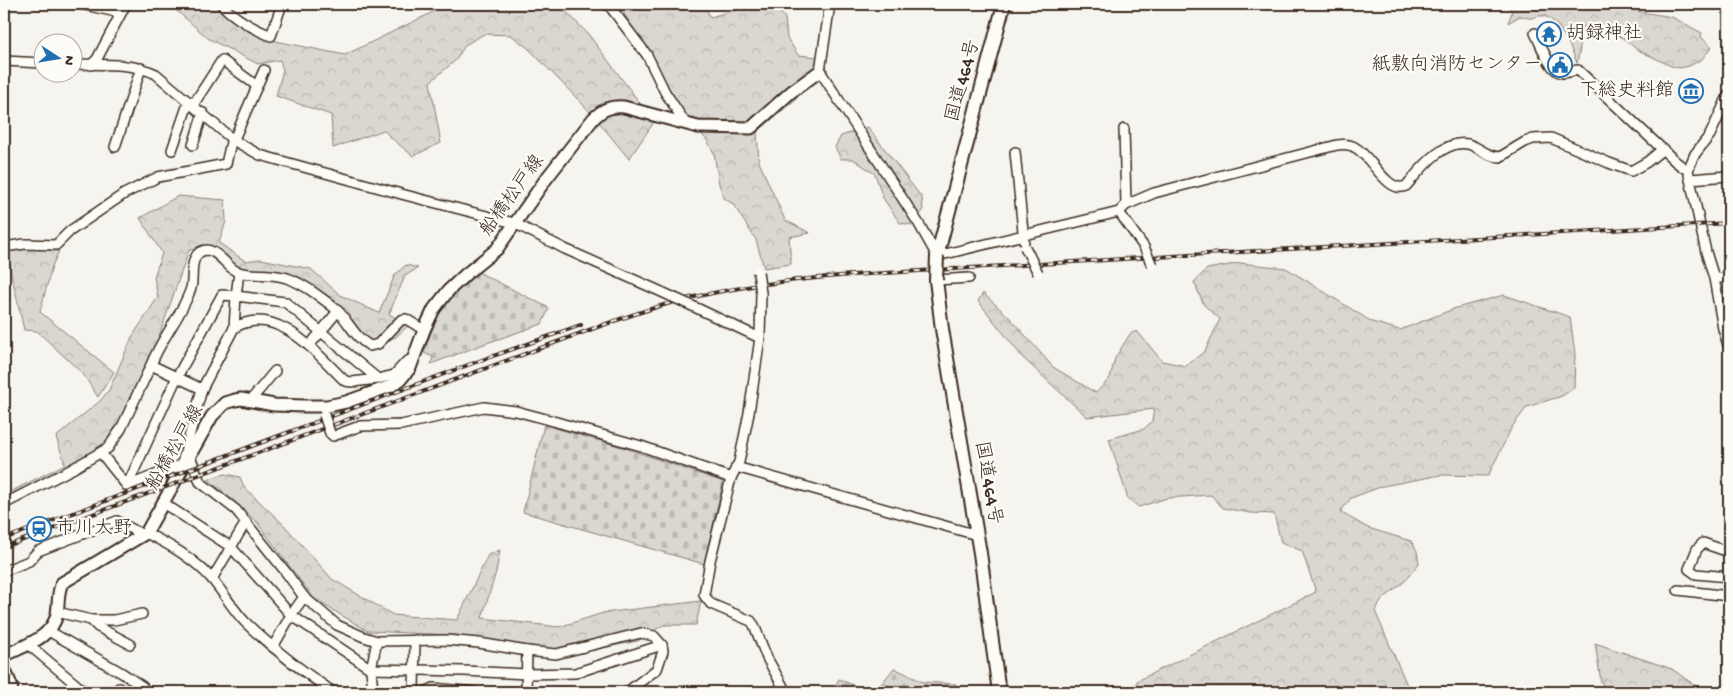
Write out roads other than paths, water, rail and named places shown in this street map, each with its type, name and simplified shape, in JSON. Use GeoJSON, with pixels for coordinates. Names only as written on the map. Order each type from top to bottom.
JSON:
{"type":"FeatureCollection","features":[{"type":"Feature","properties":{"kind":"highway","name":"国道464号"},"geometry":{"type":"LineString","coordinates":[[999,692],[977,535],[936,280],[937,256],[1004,4]]}},
{"type":"Feature","properties":{"kind":"main road","name":"船橋松戸線"},"geometry":{"type":"LineString","coordinates":[[4,656],[18,648],[30,645],[54,622],[62,583],[144,534],[217,409],[225,403],[235,400],[274,405],[327,406],[346,402],[391,386],[407,373],[434,309],[449,290],[497,249],[514,223],[593,119],[604,109],[614,106],[624,107],[686,124],[706,127],[751,128],[791,92],[820,71]]}},
{"type":"Feature","properties":{"kind":"main road"},"geometry":{"type":"LineString","coordinates":[[4,668],[12,692]]}},
{"type":"Feature","properties":{"kind":"street"},"geometry":{"type":"LineString","coordinates":[[80,4],[121,13]]}},
{"type":"Feature","properties":{"kind":"street"},"geometry":{"type":"LineString","coordinates":[[91,65],[97,59],[126,4]]}},
{"type":"Feature","properties":{"kind":"street"},"geometry":{"type":"LineString","coordinates":[[221,4],[249,26],[271,36],[282,4]]}},
{"type":"Feature","properties":{"kind":"street"},"geometry":{"type":"LineString","coordinates":[[608,4],[647,55],[665,92],[686,124]]}},
{"type":"Feature","properties":{"kind":"street"},"geometry":{"type":"LineString","coordinates":[[830,4],[820,71],[937,256],[1024,236],[1122,208],[1154,193],[1194,181],[1228,175],[1337,145],[1347,144],[1364,153],[1373,166],[1388,181],[1401,189],[1440,152],[1456,144],[1469,144],[1487,154],[1500,157],[1524,142],[1533,139],[1551,138],[1609,163],[1631,170],[1647,162],[1663,149]]}},
{"type":"Feature","properties":{"kind":"street"},"geometry":{"type":"LineString","coordinates":[[1535,33],[1548,60],[1556,70],[1565,73],[1578,70],[1689,174],[1729,348]]}},
{"type":"Feature","properties":{"kind":"street"},"geometry":{"type":"LineString","coordinates":[[172,150],[191,103],[222,60],[257,86]]}},
{"type":"Feature","properties":{"kind":"street"},"geometry":{"type":"LineString","coordinates":[[4,61],[32,62]]}},
{"type":"Feature","properties":{"kind":"street"},"geometry":{"type":"LineString","coordinates":[[82,65],[134,66],[156,74],[233,140],[260,155],[514,223],[565,249],[760,338]]}},
{"type":"Feature","properties":{"kind":"street"},"geometry":{"type":"LineString","coordinates":[[115,147],[141,68]]}},
{"type":"Feature","properties":{"kind":"street"},"geometry":{"type":"LineString","coordinates":[[4,247],[25,244],[56,245],[70,231],[124,194],[158,177],[226,164],[233,140],[264,70]]}},
{"type":"Feature","properties":{"kind":"street"},"geometry":{"type":"LineString","coordinates":[[1689,174],[1695,154],[1710,135],[1728,100]]}},
{"type":"Feature","properties":{"kind":"street"},"geometry":{"type":"LineString","coordinates":[[193,145],[202,114]]}},
{"type":"Feature","properties":{"kind":"street"},"geometry":{"type":"LineString","coordinates":[[1124,129],[1122,208],[1152,265]]}},
{"type":"Feature","properties":{"kind":"street"},"geometry":{"type":"LineString","coordinates":[[1015,152],[1025,247],[1038,273]]}},
{"type":"Feature","properties":{"kind":"street"},"geometry":{"type":"LineString","coordinates":[[1689,174],[1729,176]]}},
{"type":"Feature","properties":{"kind":"street"},"geometry":{"type":"LineString","coordinates":[[4,504],[108,448],[122,429],[150,365],[189,293],[192,286],[194,259],[199,253],[204,251],[216,253],[234,271],[283,277],[312,291],[338,311],[362,342],[370,346],[378,344],[401,320],[406,318],[424,330]]}},
{"type":"Feature","properties":{"kind":"street"},"geometry":{"type":"LineString","coordinates":[[239,272],[234,328],[202,389],[186,461],[200,482],[236,510],[304,597],[337,625],[364,638],[377,641],[415,640],[479,643],[556,654],[640,633],[654,636],[662,645],[663,651],[657,669],[627,692]]}},
{"type":"Feature","properties":{"kind":"street"},"geometry":{"type":"LineString","coordinates":[[758,272],[761,293],[760,338],[750,413],[740,462],[731,478],[710,561],[704,595],[711,604],[748,619],[754,625],[767,658],[786,692]]}},
{"type":"Feature","properties":{"kind":"street"},"geometry":{"type":"LineString","coordinates":[[936,280],[969,278]]}},
{"type":"Feature","properties":{"kind":"street"},"geometry":{"type":"LineString","coordinates":[[1714,278],[1729,278]]}},
{"type":"Feature","properties":{"kind":"street"},"geometry":{"type":"LineString","coordinates":[[127,486],[177,378],[222,295],[285,302],[378,379]]}},
{"type":"Feature","properties":{"kind":"street"},"geometry":{"type":"LineString","coordinates":[[309,346],[338,311]]}},
{"type":"Feature","properties":{"kind":"street"},"geometry":{"type":"LineString","coordinates":[[234,328],[250,320],[265,320],[279,325],[309,346],[345,381],[378,379],[394,375],[406,362],[414,358]]}},
{"type":"Feature","properties":{"kind":"street"},"geometry":{"type":"LineString","coordinates":[[150,365],[202,389]]}},
{"type":"Feature","properties":{"kind":"street"},"geometry":{"type":"LineString","coordinates":[[250,401],[275,371]]}},
{"type":"Feature","properties":{"kind":"street"},"geometry":{"type":"LineString","coordinates":[[305,406],[324,415],[330,433],[333,436],[360,426],[400,425],[484,407],[516,411],[642,446],[731,478]]}},
{"type":"Feature","properties":{"kind":"street"},"geometry":{"type":"LineString","coordinates":[[101,453],[127,486]]}},
{"type":"Feature","properties":{"kind":"street"},"geometry":{"type":"LineString","coordinates":[[127,486],[186,461]]}},
{"type":"Feature","properties":{"kind":"street"},"geometry":{"type":"LineString","coordinates":[[736,467],[977,535]]}},
{"type":"Feature","properties":{"kind":"street"},"geometry":{"type":"LineString","coordinates":[[163,503],[231,547],[291,615],[371,669],[527,674],[575,673],[662,645]]}},
{"type":"Feature","properties":{"kind":"street"},"geometry":{"type":"LineString","coordinates":[[4,571],[29,562],[38,551],[117,521],[182,552],[212,579],[237,613],[273,647],[294,665],[333,692]]}},
{"type":"Feature","properties":{"kind":"street"},"geometry":{"type":"LineString","coordinates":[[212,579],[246,522]]}},
{"type":"Feature","properties":{"kind":"street"},"geometry":{"type":"LineString","coordinates":[[1729,552],[1703,544],[1697,549],[1689,569],[1696,574],[1729,577]]}},
{"type":"Feature","properties":{"kind":"street"},"geometry":{"type":"LineString","coordinates":[[1678,590],[1729,596]]}},
{"type":"Feature","properties":{"kind":"street"},"geometry":{"type":"LineString","coordinates":[[273,647],[291,615],[304,597]]}},
{"type":"Feature","properties":{"kind":"street"},"geometry":{"type":"LineString","coordinates":[[57,612],[91,620],[114,620],[142,614]]}},
{"type":"Feature","properties":{"kind":"street"},"geometry":{"type":"LineString","coordinates":[[91,620],[98,627],[130,644]]}},
{"type":"Feature","properties":{"kind":"street"},"geometry":{"type":"LineString","coordinates":[[47,630],[143,687],[139,692]]}},
{"type":"Feature","properties":{"kind":"street"},"geometry":{"type":"LineString","coordinates":[[414,692],[415,640]]}},
{"type":"Feature","properties":{"kind":"street"},"geometry":{"type":"LineString","coordinates":[[373,692],[371,669],[377,641]]}},
{"type":"Feature","properties":{"kind":"street"},"geometry":{"type":"LineString","coordinates":[[30,645],[85,692]]}},
{"type":"Feature","properties":{"kind":"street"},"geometry":{"type":"LineString","coordinates":[[526,692],[527,651]]}},
{"type":"Feature","properties":{"kind":"street"},"geometry":{"type":"LineString","coordinates":[[115,692],[119,688],[124,692]]}},
{"type":"Feature","properties":{"kind":"street"},"geometry":{"type":"LineString","coordinates":[[424,692],[433,688],[474,692]]}},
{"type":"Feature","properties":{"kind":"railway"},"geometry":{"type":"LineString","coordinates":[[4,547],[617,320],[681,300],[733,289],[852,275],[1729,223]]}},
{"type":"Feature","properties":{"kind":"railway"},"geometry":{"type":"LineString","coordinates":[[4,539],[476,362],[581,325]]}},
{"type":"Feature","properties":{"kind":"place","name":"胡録神社"},"geometry":{"type":"Point","coordinates":[1549,34]}},
{"type":"Feature","properties":{"kind":"place","name":"紙敷向消防センター"},"geometry":{"type":"Point","coordinates":[1560,65]}},
{"type":"Feature","properties":{"kind":"place","name":"下総史料館"},"geometry":{"type":"Point","coordinates":[1691,91]}},
{"type":"Feature","properties":{"kind":"place","name":"市川大野"},"geometry":{"type":"Point","coordinates":[39,529]}}]}
